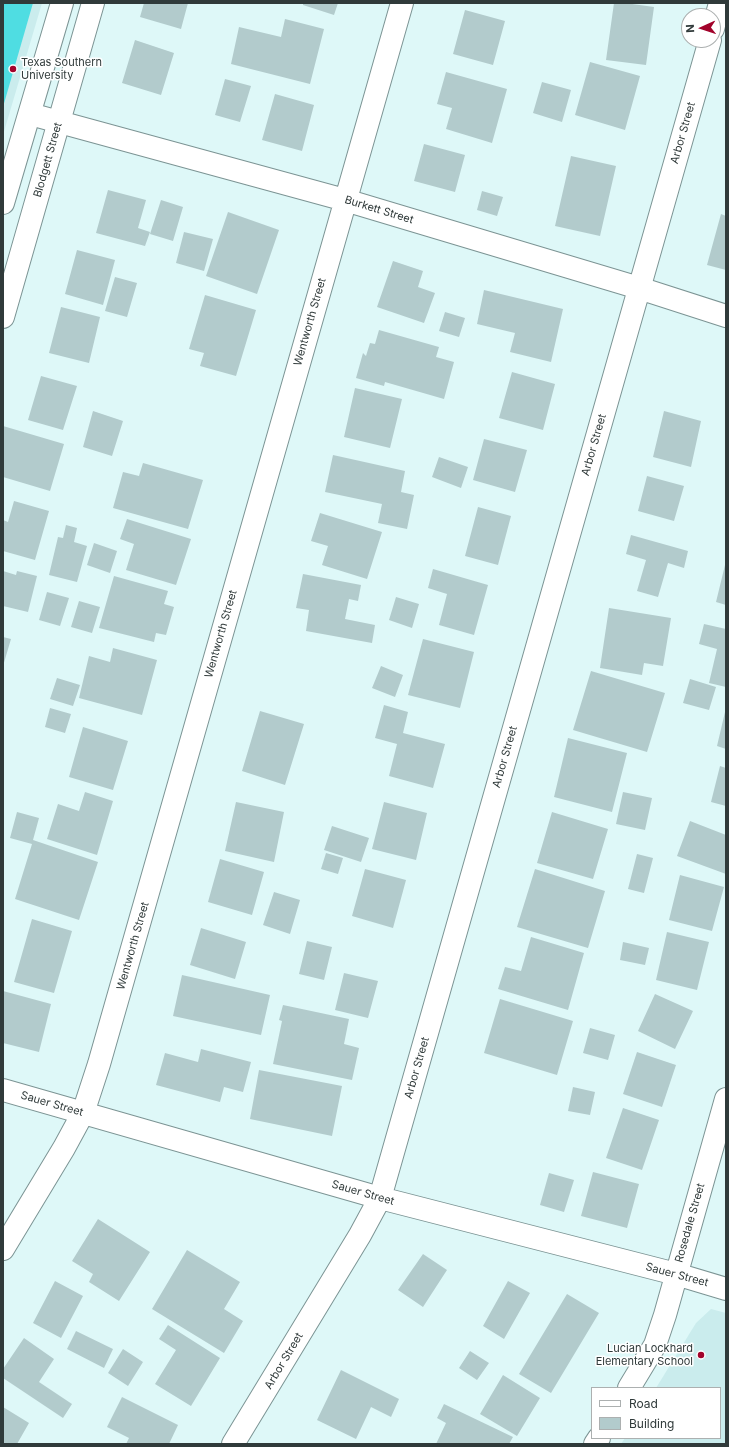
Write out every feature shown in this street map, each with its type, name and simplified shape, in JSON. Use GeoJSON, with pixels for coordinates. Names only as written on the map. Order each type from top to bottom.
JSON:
{"type":"FeatureCollection","features":[{"type":"Feature","properties":{"kind":"street"},"geometry":{"type":"LineString","coordinates":[[3,203],[62,3]]}},
{"type":"Feature","properties":{"kind":"street","name":"Blodgett Street"},"geometry":{"type":"LineString","coordinates":[[3,317],[10,262],[58,123],[93,3]]}},
{"type":"Feature","properties":{"kind":"street","name":"Wentworth Street"},"geometry":{"type":"LineString","coordinates":[[3,1249],[64,1148],[83,1113],[99,1064],[402,3]]}},
{"type":"Feature","properties":{"kind":"street","name":"Arbor Street"},"geometry":{"type":"LineString","coordinates":[[233,1444],[360,1235],[380,1198],[708,48]]}},
{"type":"Feature","properties":{"kind":"street","name":"Burkett Street"},"geometry":{"type":"LineString","coordinates":[[30,114],[58,123],[242,171],[345,200],[639,288],[726,316]]}},
{"type":"Feature","properties":{"kind":"street","name":"Sauer Street"},"geometry":{"type":"LineString","coordinates":[[3,1090],[380,1198],[676,1274],[726,1289]]}},
{"type":"Feature","properties":{"kind":"street","name":"Rosedale Street"},"geometry":{"type":"LineString","coordinates":[[630,1387],[655,1345],[665,1315],[726,1099]]}},
{"type":"Feature","properties":{"kind":"shaded area","name":"Texas Southern University"},"geometry":{"type":"Polygon","coordinates":[[[3,3],[42,3],[3,135],[3,3]]]}},
{"type":"Feature","properties":{"kind":"shaded area","name":"Texas Southern University"},"geometry":{"type":"Polygon","coordinates":[[[3,3],[33,3],[3,107],[3,3]]]}},
{"type":"Feature","properties":{"kind":"shaded area","name":"Lucian Lockhard Elementary School"},"geometry":{"type":"Polygon","coordinates":[[[711,1309],[726,1313],[726,1444],[621,1444],[624,1439],[721,1439],[721,1387],[657,1387],[696,1323],[711,1309]]]}},
{"type":"Feature","properties":{"kind":"building"},"geometry":{"type":"Polygon","coordinates":[[[144,3],[188,3],[181,29],[140,17],[144,3]]]}},
{"type":"Feature","properties":{"kind":"building"},"geometry":{"type":"Polygon","coordinates":[[[303,3],[338,3],[334,15],[303,5],[303,3]]]}},
{"type":"Feature","properties":{"kind":"building"},"geometry":{"type":"Polygon","coordinates":[[[614,3],[654,7],[646,65],[606,60],[614,3]]]}},
{"type":"Feature","properties":{"kind":"building"},"geometry":{"type":"Polygon","coordinates":[[[465,10],[505,21],[493,65],[453,54],[465,10]]]}},
{"type":"Feature","properties":{"kind":"building"},"geometry":{"type":"Polygon","coordinates":[[[285,19],[324,29],[310,84],[231,64],[239,27],[281,37],[285,19]]]}},
{"type":"Feature","properties":{"kind":"building"},"geometry":{"type":"Polygon","coordinates":[[[135,40],[174,53],[161,95],[122,83],[135,40]]]}},
{"type":"Feature","properties":{"kind":"building"},"geometry":{"type":"Polygon","coordinates":[[[590,62],[640,76],[625,130],[575,115],[590,62]]]}},
{"type":"Feature","properties":{"kind":"building"},"geometry":{"type":"Polygon","coordinates":[[[446,72],[507,89],[492,143],[446,129],[452,108],[437,104],[446,72]]]}},
{"type":"Feature","properties":{"kind":"building"},"geometry":{"type":"Polygon","coordinates":[[[225,79],[251,86],[240,122],[215,115],[225,79]]]}},
{"type":"Feature","properties":{"kind":"building"},"geometry":{"type":"Polygon","coordinates":[[[542,82],[571,90],[562,122],[533,113],[542,82]]]}},
{"type":"Feature","properties":{"kind":"building"},"geometry":{"type":"Polygon","coordinates":[[[275,94],[314,105],[302,151],[262,140],[275,94]]]}},
{"type":"Feature","properties":{"kind":"building"},"geometry":{"type":"Polygon","coordinates":[[[424,144],[465,155],[455,192],[414,181],[424,144]]]}},
{"type":"Feature","properties":{"kind":"building"},"geometry":{"type":"Polygon","coordinates":[[[571,156],[616,166],[600,236],[555,226],[571,156]]]}},
{"type":"Feature","properties":{"kind":"building"},"geometry":{"type":"Polygon","coordinates":[[[108,190],[146,200],[138,228],[150,232],[145,246],[96,233],[108,190]]]}},
{"type":"Feature","properties":{"kind":"building"},"geometry":{"type":"Polygon","coordinates":[[[482,191],[503,197],[497,216],[477,210],[482,191]]]}},
{"type":"Feature","properties":{"kind":"building"},"geometry":{"type":"Polygon","coordinates":[[[161,200],[183,207],[173,241],[150,234],[161,200]]]}},
{"type":"Feature","properties":{"kind":"building"},"geometry":{"type":"Polygon","coordinates":[[[228,212],[279,230],[257,294],[206,276],[228,212]]]}},
{"type":"Feature","properties":{"kind":"building"},"geometry":{"type":"Polygon","coordinates":[[[721,214],[726,216],[726,270],[707,265],[721,214]]]}},
{"type":"Feature","properties":{"kind":"building"},"geometry":{"type":"Polygon","coordinates":[[[184,232],[213,239],[204,271],[176,263],[184,232]]]}},
{"type":"Feature","properties":{"kind":"building"},"geometry":{"type":"Polygon","coordinates":[[[77,250],[115,260],[103,305],[65,294],[77,250]]]}},
{"type":"Feature","properties":{"kind":"building"},"geometry":{"type":"Polygon","coordinates":[[[393,261],[423,271],[418,287],[435,293],[424,323],[377,307],[393,261]]]}},
{"type":"Feature","properties":{"kind":"building"},"geometry":{"type":"Polygon","coordinates":[[[115,277],[137,283],[127,317],[105,311],[115,277]]]}},
{"type":"Feature","properties":{"kind":"building"},"geometry":{"type":"Polygon","coordinates":[[[484,290],[563,309],[551,362],[510,352],[515,333],[477,324],[484,290]]]}},
{"type":"Feature","properties":{"kind":"building"},"geometry":{"type":"Polygon","coordinates":[[[205,295],[256,310],[236,376],[200,366],[204,353],[189,349],[205,295]]]}},
{"type":"Feature","properties":{"kind":"building"},"geometry":{"type":"Polygon","coordinates":[[[61,307],[100,317],[89,363],[49,353],[61,307]]]}},
{"type":"Feature","properties":{"kind":"building"},"geometry":{"type":"Polygon","coordinates":[[[445,312],[465,318],[459,337],[439,331],[445,312]]]}},
{"type":"Feature","properties":{"kind":"building"},"geometry":{"type":"Polygon","coordinates":[[[379,330],[439,347],[436,357],[454,362],[444,399],[385,382],[384,386],[356,378],[363,353],[366,356],[370,343],[375,344],[379,330]]]}},
{"type":"Feature","properties":{"kind":"building"},"geometry":{"type":"Polygon","coordinates":[[[512,372],[555,384],[543,430],[499,418],[512,372]]]}},
{"type":"Feature","properties":{"kind":"building"},"geometry":{"type":"Polygon","coordinates":[[[41,376],[77,386],[63,430],[28,420],[41,376]]]}},
{"type":"Feature","properties":{"kind":"building"},"geometry":{"type":"Polygon","coordinates":[[[355,388],[402,399],[390,448],[344,437],[355,388]]]}},
{"type":"Feature","properties":{"kind":"building"},"geometry":{"type":"Polygon","coordinates":[[[93,411],[123,421],[112,456],[83,447],[93,411]]]}},
{"type":"Feature","properties":{"kind":"building"},"geometry":{"type":"Polygon","coordinates":[[[664,411],[701,421],[691,467],[653,457],[664,411]]]}},
{"type":"Feature","properties":{"kind":"building"},"geometry":{"type":"Polygon","coordinates":[[[3,426],[64,444],[50,491],[3,477],[3,426]]]}},
{"type":"Feature","properties":{"kind":"building"},"geometry":{"type":"Polygon","coordinates":[[[484,439],[527,450],[515,492],[473,480],[484,439]]]}},
{"type":"Feature","properties":{"kind":"building"},"geometry":{"type":"Polygon","coordinates":[[[333,455],[405,471],[401,492],[414,495],[407,529],[378,523],[382,504],[325,492],[333,455]]]}},
{"type":"Feature","properties":{"kind":"building"},"geometry":{"type":"Polygon","coordinates":[[[439,457],[468,467],[461,488],[432,477],[439,457]]]}},
{"type":"Feature","properties":{"kind":"building"},"geometry":{"type":"Polygon","coordinates":[[[143,463],[203,480],[188,529],[113,508],[123,472],[139,476],[143,463]]]}},
{"type":"Feature","properties":{"kind":"building"},"geometry":{"type":"Polygon","coordinates":[[[647,476],[684,486],[674,521],[638,511],[647,476]]]}},
{"type":"Feature","properties":{"kind":"building"},"geometry":{"type":"Polygon","coordinates":[[[14,501],[49,511],[35,560],[3,551],[3,520],[8,522],[14,501]]]}},
{"type":"Feature","properties":{"kind":"building"},"geometry":{"type":"Polygon","coordinates":[[[478,507],[511,516],[498,565],[465,556],[478,507]]]}},
{"type":"Feature","properties":{"kind":"building"},"geometry":{"type":"Polygon","coordinates":[[[320,513],[382,532],[367,579],[322,565],[328,546],[311,541],[320,513]]]}},
{"type":"Feature","properties":{"kind":"building"},"geometry":{"type":"Polygon","coordinates":[[[127,519],[191,539],[176,585],[126,570],[134,544],[120,539],[127,519]]]}},
{"type":"Feature","properties":{"kind":"building"},"geometry":{"type":"Polygon","coordinates":[[[66,525],[77,528],[74,542],[87,546],[77,582],[49,575],[58,537],[63,538],[66,525]]]}},
{"type":"Feature","properties":{"kind":"building"},"geometry":{"type":"Polygon","coordinates":[[[631,535],[688,551],[684,568],[668,563],[658,597],[637,591],[646,560],[626,554],[631,535]]]}},
{"type":"Feature","properties":{"kind":"building"},"geometry":{"type":"Polygon","coordinates":[[[94,543],[117,551],[110,573],[87,565],[94,543]]]}},
{"type":"Feature","properties":{"kind":"building"},"geometry":{"type":"Polygon","coordinates":[[[726,565],[726,605],[716,602],[726,565]]]}},
{"type":"Feature","properties":{"kind":"building"},"geometry":{"type":"Polygon","coordinates":[[[433,569],[488,585],[474,635],[439,625],[447,594],[428,588],[433,569]]]}},
{"type":"Feature","properties":{"kind":"building"},"geometry":{"type":"Polygon","coordinates":[[[3,571],[16,575],[17,571],[37,576],[28,612],[3,606],[3,571]]]}},
{"type":"Feature","properties":{"kind":"building"},"geometry":{"type":"Polygon","coordinates":[[[303,574],[361,585],[358,601],[349,599],[345,619],[375,625],[372,643],[306,631],[309,610],[296,608],[303,574]]]}},
{"type":"Feature","properties":{"kind":"building"},"geometry":{"type":"Polygon","coordinates":[[[114,576],[168,591],[164,604],[174,607],[166,635],[156,633],[154,642],[99,628],[114,576]]]}},
{"type":"Feature","properties":{"kind":"building"},"geometry":{"type":"Polygon","coordinates":[[[47,592],[69,598],[60,626],[39,620],[47,592]]]}},
{"type":"Feature","properties":{"kind":"building"},"geometry":{"type":"Polygon","coordinates":[[[396,597],[419,604],[412,628],[389,620],[396,597]]]}},
{"type":"Feature","properties":{"kind":"building"},"geometry":{"type":"Polygon","coordinates":[[[79,601],[100,607],[92,633],[71,627],[79,601]]]}},
{"type":"Feature","properties":{"kind":"building"},"geometry":{"type":"Polygon","coordinates":[[[609,608],[671,618],[663,666],[644,663],[642,675],[600,668],[609,608]]]}},
{"type":"Feature","properties":{"kind":"building"},"geometry":{"type":"Polygon","coordinates":[[[704,624],[726,629],[726,687],[709,683],[717,649],[699,644],[704,624]]]}},
{"type":"Feature","properties":{"kind":"building"},"geometry":{"type":"Polygon","coordinates":[[[3,637],[11,639],[3,666],[3,637]]]}},
{"type":"Feature","properties":{"kind":"building"},"geometry":{"type":"Polygon","coordinates":[[[423,639],[474,652],[460,708],[408,695],[423,639]]]}},
{"type":"Feature","properties":{"kind":"building"},"geometry":{"type":"Polygon","coordinates":[[[113,648],[157,660],[142,715],[79,698],[89,656],[110,662],[113,648]]]}},
{"type":"Feature","properties":{"kind":"building"},"geometry":{"type":"Polygon","coordinates":[[[381,666],[403,675],[395,697],[372,688],[381,666]]]}},
{"type":"Feature","properties":{"kind":"building"},"geometry":{"type":"Polygon","coordinates":[[[591,671],[665,693],[647,752],[573,730],[591,671]]]}},
{"type":"Feature","properties":{"kind":"building"},"geometry":{"type":"Polygon","coordinates":[[[57,678],[80,685],[73,706],[50,699],[57,678]]]}},
{"type":"Feature","properties":{"kind":"building"},"geometry":{"type":"Polygon","coordinates":[[[690,679],[716,687],[709,710],[683,703],[690,679]]]}},
{"type":"Feature","properties":{"kind":"building"},"geometry":{"type":"Polygon","coordinates":[[[384,705],[408,712],[403,733],[445,744],[433,788],[389,776],[397,744],[375,738],[384,705]]]}},
{"type":"Feature","properties":{"kind":"building"},"geometry":{"type":"Polygon","coordinates":[[[50,708],[71,714],[65,733],[45,727],[50,708]]]}},
{"type":"Feature","properties":{"kind":"building"},"geometry":{"type":"Polygon","coordinates":[[[260,711],[304,724],[285,785],[242,771],[260,711]]]}},
{"type":"Feature","properties":{"kind":"building"},"geometry":{"type":"Polygon","coordinates":[[[726,712],[726,749],[717,746],[726,712]]]}},
{"type":"Feature","properties":{"kind":"building"},"geometry":{"type":"Polygon","coordinates":[[[83,727],[128,741],[113,790],[69,777],[83,727]]]}},
{"type":"Feature","properties":{"kind":"building"},"geometry":{"type":"Polygon","coordinates":[[[568,738],[627,753],[612,812],[554,797],[568,738]]]}},
{"type":"Feature","properties":{"kind":"building"},"geometry":{"type":"Polygon","coordinates":[[[720,766],[726,768],[726,806],[711,802],[720,766]]]}},
{"type":"Feature","properties":{"kind":"building"},"geometry":{"type":"Polygon","coordinates":[[[85,792],[113,801],[97,855],[47,839],[58,804],[79,811],[85,792]]]}},
{"type":"Feature","properties":{"kind":"building"},"geometry":{"type":"Polygon","coordinates":[[[623,792],[652,798],[645,830],[616,824],[623,792]]]}},
{"type":"Feature","properties":{"kind":"building"},"geometry":{"type":"Polygon","coordinates":[[[236,802],[284,812],[274,862],[225,851],[236,802]]]}},
{"type":"Feature","properties":{"kind":"building"},"geometry":{"type":"Polygon","coordinates":[[[384,802],[427,813],[416,860],[372,849],[384,802]]]}},
{"type":"Feature","properties":{"kind":"building"},"geometry":{"type":"Polygon","coordinates":[[[17,812],[39,818],[33,840],[98,862],[79,920],[15,899],[32,844],[10,838],[17,812]]]}},
{"type":"Feature","properties":{"kind":"building"},"geometry":{"type":"Polygon","coordinates":[[[552,812],[608,829],[593,879],[537,863],[552,812]]]}},
{"type":"Feature","properties":{"kind":"building"},"geometry":{"type":"Polygon","coordinates":[[[690,821],[726,835],[726,874],[677,856],[690,821]]]}},
{"type":"Feature","properties":{"kind":"building"},"geometry":{"type":"Polygon","coordinates":[[[332,826],[369,838],[361,862],[324,850],[332,826]]]}},
{"type":"Feature","properties":{"kind":"building"},"geometry":{"type":"Polygon","coordinates":[[[326,853],[343,858],[338,874],[321,869],[326,853]]]}},
{"type":"Feature","properties":{"kind":"building"},"geometry":{"type":"Polygon","coordinates":[[[637,854],[653,858],[644,893],[628,889],[637,854]]]}},
{"type":"Feature","properties":{"kind":"building"},"geometry":{"type":"Polygon","coordinates":[[[220,859],[264,872],[252,915],[208,902],[220,859]]]}},
{"type":"Feature","properties":{"kind":"building"},"geometry":{"type":"Polygon","coordinates":[[[365,869],[406,880],[393,928],[352,916],[365,869]]]}},
{"type":"Feature","properties":{"kind":"building"},"geometry":{"type":"Polygon","coordinates":[[[535,869],[605,891],[588,948],[517,927],[535,869]]]}},
{"type":"Feature","properties":{"kind":"building"},"geometry":{"type":"Polygon","coordinates":[[[680,875],[724,887],[712,931],[669,920],[680,875]]]}},
{"type":"Feature","properties":{"kind":"building"},"geometry":{"type":"Polygon","coordinates":[[[274,892],[300,900],[290,934],[263,925],[274,892]]]}},
{"type":"Feature","properties":{"kind":"building"},"geometry":{"type":"Polygon","coordinates":[[[32,919],[72,931],[54,993],[14,982],[32,919]]]}},
{"type":"Feature","properties":{"kind":"building"},"geometry":{"type":"Polygon","coordinates":[[[201,928],[246,942],[235,979],[190,965],[201,928]]]}},
{"type":"Feature","properties":{"kind":"building"},"geometry":{"type":"Polygon","coordinates":[[[667,932],[709,942],[697,990],[656,980],[667,932]]]}},
{"type":"Feature","properties":{"kind":"building"},"geometry":{"type":"Polygon","coordinates":[[[531,937],[584,953],[568,1010],[498,989],[505,967],[521,971],[531,937]]]}},
{"type":"Feature","properties":{"kind":"building"},"geometry":{"type":"Polygon","coordinates":[[[307,941],[332,947],[324,980],[299,974],[307,941]]]}},
{"type":"Feature","properties":{"kind":"building"},"geometry":{"type":"Polygon","coordinates":[[[623,942],[649,948],[645,965],[620,960],[623,942]]]}},
{"type":"Feature","properties":{"kind":"building"},"geometry":{"type":"Polygon","coordinates":[[[344,973],[378,981],[368,1018],[335,1010],[344,973]]]}},
{"type":"Feature","properties":{"kind":"building"},"geometry":{"type":"Polygon","coordinates":[[[182,975],[270,995],[261,1035],[173,1016],[182,975]]]}},
{"type":"Feature","properties":{"kind":"building"},"geometry":{"type":"Polygon","coordinates":[[[3,991],[51,1004],[39,1052],[3,1043],[3,991]]]}},
{"type":"Feature","properties":{"kind":"building"},"geometry":{"type":"Polygon","coordinates":[[[655,994],[693,1011],[675,1049],[638,1031],[655,994]]]}},
{"type":"Feature","properties":{"kind":"building"},"geometry":{"type":"Polygon","coordinates":[[[500,999],[573,1021],[557,1075],[484,1053],[500,999]]]}},
{"type":"Feature","properties":{"kind":"building"},"geometry":{"type":"Polygon","coordinates":[[[283,1005],[349,1019],[344,1044],[359,1048],[352,1080],[273,1064],[282,1021],[279,1020],[283,1005]]]}},
{"type":"Feature","properties":{"kind":"building"},"geometry":{"type":"Polygon","coordinates":[[[590,1028],[615,1035],[608,1060],[583,1053],[590,1028]]]}},
{"type":"Feature","properties":{"kind":"building"},"geometry":{"type":"Polygon","coordinates":[[[201,1049],[251,1062],[243,1092],[224,1087],[220,1102],[156,1085],[165,1053],[198,1062],[201,1049]]]}},
{"type":"Feature","properties":{"kind":"building"},"geometry":{"type":"Polygon","coordinates":[[[637,1052],[676,1065],[662,1107],[623,1094],[637,1052]]]}},
{"type":"Feature","properties":{"kind":"building"},"geometry":{"type":"Polygon","coordinates":[[[259,1070],[342,1086],[332,1136],[250,1119],[259,1070]]]}},
{"type":"Feature","properties":{"kind":"building"},"geometry":{"type":"Polygon","coordinates":[[[573,1087],[595,1092],[590,1115],[568,1111],[573,1087]]]}},
{"type":"Feature","properties":{"kind":"building"},"geometry":{"type":"Polygon","coordinates":[[[623,1108],[659,1120],[642,1170],[606,1158],[623,1108]]]}},
{"type":"Feature","properties":{"kind":"building"},"geometry":{"type":"Polygon","coordinates":[[[593,1172],[639,1184],[627,1228],[581,1216],[593,1172]]]}},
{"type":"Feature","properties":{"kind":"building"},"geometry":{"type":"Polygon","coordinates":[[[549,1173],[574,1180],[564,1212],[540,1205],[549,1173]]]}},
{"type":"Feature","properties":{"kind":"building"},"geometry":{"type":"Polygon","coordinates":[[[98,1219],[150,1252],[119,1301],[89,1282],[93,1274],[72,1261],[98,1219]]]}},
{"type":"Feature","properties":{"kind":"building"},"geometry":{"type":"Polygon","coordinates":[[[187,1250],[240,1282],[224,1309],[243,1321],[224,1353],[152,1309],[187,1250]]]}},
{"type":"Feature","properties":{"kind":"building"},"geometry":{"type":"Polygon","coordinates":[[[423,1254],[447,1270],[423,1307],[398,1290],[423,1254]]]}},
{"type":"Feature","properties":{"kind":"building"},"geometry":{"type":"Polygon","coordinates":[[[55,1281],[83,1296],[61,1338],[33,1323],[55,1281]]]}},
{"type":"Feature","properties":{"kind":"building"},"geometry":{"type":"Polygon","coordinates":[[[508,1281],[530,1293],[504,1339],[483,1326],[508,1281]]]}},
{"type":"Feature","properties":{"kind":"building"},"geometry":{"type":"Polygon","coordinates":[[[567,1294],[599,1313],[551,1393],[519,1374],[567,1294]]]}},
{"type":"Feature","properties":{"kind":"building"},"geometry":{"type":"Polygon","coordinates":[[[168,1325],[220,1358],[191,1406],[155,1384],[176,1350],[159,1339],[168,1325]]]}},
{"type":"Feature","properties":{"kind":"building"},"geometry":{"type":"Polygon","coordinates":[[[76,1331],[113,1349],[104,1368],[67,1349],[76,1331]]]}},
{"type":"Feature","properties":{"kind":"building"},"geometry":{"type":"Polygon","coordinates":[[[24,1338],[54,1359],[39,1382],[72,1404],[63,1418],[3,1378],[3,1369],[24,1338]]]}},
{"type":"Feature","properties":{"kind":"building"},"geometry":{"type":"Polygon","coordinates":[[[123,1349],[143,1362],[128,1386],[108,1373],[123,1349]]]}},
{"type":"Feature","properties":{"kind":"building"},"geometry":{"type":"Polygon","coordinates":[[[470,1351],[489,1363],[477,1380],[459,1368],[470,1351]]]}},
{"type":"Feature","properties":{"kind":"building"},"geometry":{"type":"Polygon","coordinates":[[[341,1370],[399,1399],[391,1417],[371,1407],[356,1439],[317,1420],[341,1370]]]}},
{"type":"Feature","properties":{"kind":"building"},"geometry":{"type":"Polygon","coordinates":[[[503,1375],[540,1398],[517,1436],[480,1414],[503,1375]]]}},
{"type":"Feature","properties":{"kind":"building"},"geometry":{"type":"Polygon","coordinates":[[[122,1397],[178,1425],[169,1444],[126,1444],[129,1438],[107,1427],[122,1397]]]}},
{"type":"Feature","properties":{"kind":"building"},"geometry":{"type":"Polygon","coordinates":[[[444,1404],[513,1437],[509,1444],[436,1444],[446,1423],[437,1418],[444,1404]]]}},
{"type":"Feature","properties":{"kind":"building"},"geometry":{"type":"Polygon","coordinates":[[[3,1407],[29,1423],[17,1444],[3,1444],[3,1407]]]}},
{"type":"Feature","properties":{"kind":"place","name":"Texas Southern University"},"geometry":{"type":"Point","coordinates":[13,69]}},
{"type":"Feature","properties":{"kind":"place","name":"Lucian Lockhard Elementary School"},"geometry":{"type":"Point","coordinates":[701,1355]}}]}
